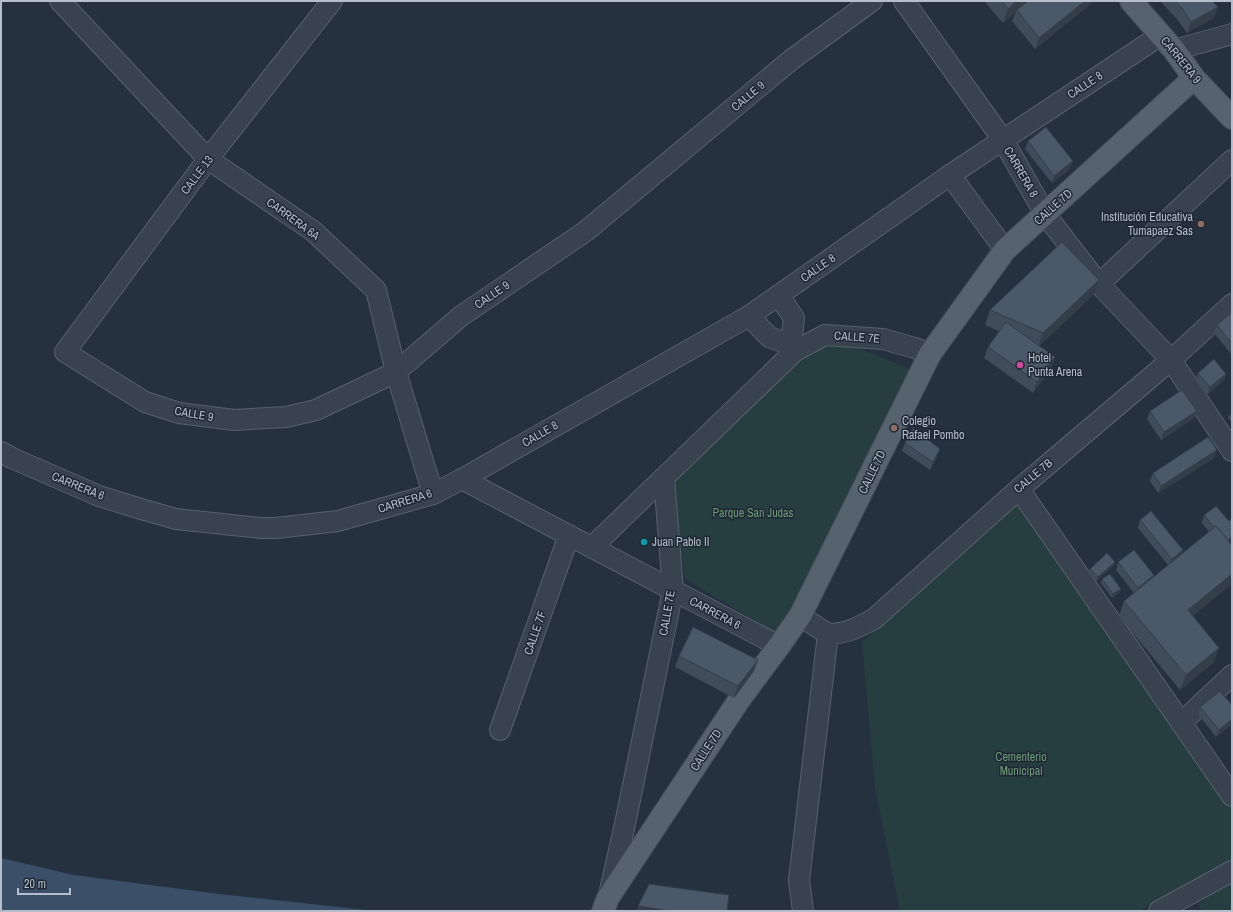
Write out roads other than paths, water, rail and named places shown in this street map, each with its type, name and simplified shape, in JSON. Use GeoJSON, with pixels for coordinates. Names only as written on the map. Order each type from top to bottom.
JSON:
{"type":"FeatureCollection","features":[{"type":"Feature","properties":{"kind":"main road","name":"CARRERA 9"},"geometry":{"type":"LineString","coordinates":[[1131,1],[1167,43],[1194,78],[1232,118]]}},
{"type":"Feature","properties":{"kind":"main road","name":"CALLE 7D"},"geometry":{"type":"LineString","coordinates":[[606,905],[739,700],[780,646],[800,616],[930,354],[1005,250],[1194,78]]}},
{"type":"Feature","properties":{"kind":"street","name":"CARRERA 6A"},"geometry":{"type":"LineString","coordinates":[[60,1],[208,159],[313,231],[376,290],[396,372],[433,494]]}},
{"type":"Feature","properties":{"kind":"street","name":"CALLE 13"},"geometry":{"type":"LineString","coordinates":[[65,352],[208,159],[332,1]]}},
{"type":"Feature","properties":{"kind":"street","name":"CALLE 9"},"geometry":{"type":"LineString","coordinates":[[65,352],[145,402],[179,413],[234,420],[286,417],[316,410],[396,372],[461,316],[586,231],[791,60],[872,1]]}},
{"type":"Feature","properties":{"kind":"street","name":"CARRERA 8"},"geometry":{"type":"LineString","coordinates":[[904,1],[1002,140],[1045,214],[1099,284],[1170,360],[1232,451]]}},
{"type":"Feature","properties":{"kind":"street","name":"CALLE 8"},"geometry":{"type":"LineString","coordinates":[[462,479],[750,316],[1002,140],[1167,43],[1232,34]]}},
{"type":"Feature","properties":{"kind":"street"},"geometry":{"type":"LineString","coordinates":[[1099,284],[1232,160]]}},
{"type":"Feature","properties":{"kind":"street"},"geometry":{"type":"LineString","coordinates":[[950,175],[1005,250]]}},
{"type":"Feature","properties":{"kind":"street"},"geometry":{"type":"LineString","coordinates":[[750,316],[768,337],[793,348],[794,318],[779,296]]}},
{"type":"Feature","properties":{"kind":"street","name":"CALLE 7B"},"geometry":{"type":"LineString","coordinates":[[828,634],[840,634],[856,629],[874,619],[1018,488],[1170,360],[1232,304]]}},
{"type":"Feature","properties":{"kind":"street","name":"CALLE 7E"},"geometry":{"type":"LineString","coordinates":[[606,905],[625,824],[672,590],[664,478],[793,348],[826,335],[883,339],[930,354]]}},
{"type":"Feature","properties":{"kind":"street","name":"CARRERA 6"},"geometry":{"type":"LineString","coordinates":[[1,452],[99,496],[141,509],[176,519],[261,528],[276,528],[338,521],[433,494],[462,479],[780,646]]}},
{"type":"Feature","properties":{"kind":"street"},"geometry":{"type":"LineString","coordinates":[[592,547],[664,478]]}},
{"type":"Feature","properties":{"kind":"street"},"geometry":{"type":"LineString","coordinates":[[1018,488],[1232,796]]}},
{"type":"Feature","properties":{"kind":"street","name":"CALLE 7F"},"geometry":{"type":"LineString","coordinates":[[500,730],[569,536]]}},
{"type":"Feature","properties":{"kind":"street"},"geometry":{"type":"LineString","coordinates":[[800,616],[828,634],[799,880],[803,911]]}},
{"type":"Feature","properties":{"kind":"street"},"geometry":{"type":"LineString","coordinates":[[1181,723],[1232,675]]}},
{"type":"Feature","properties":{"kind":"street"},"geometry":{"type":"LineString","coordinates":[[1159,911],[1232,870]]}},
{"type":"Feature","properties":{"kind":"water"},"geometry":{"type":"Polygon","coordinates":[[[1,858],[74,875],[219,894],[375,911],[1,911],[1,858]]]}},
{"type":"Feature","properties":{"kind":"place","name":"Institución Educativa Tumapaez Sas"},"geometry":{"type":"Point","coordinates":[1201,224]}},
{"type":"Feature","properties":{"kind":"place","name":"Hotel Punta Arena"},"geometry":{"type":"Point","coordinates":[1020,365]}},
{"type":"Feature","properties":{"kind":"place","name":"Colegio Rafael Pombo"},"geometry":{"type":"Point","coordinates":[894,428]}},
{"type":"Feature","properties":{"kind":"place","name":"Juan Pablo II"},"geometry":{"type":"Point","coordinates":[644,542]}},
{"type":"Feature","properties":{"kind":"park label","name":"Parque San Judas"},"geometry":{"type":"Point","coordinates":[753,513]}},
{"type":"Feature","properties":{"kind":"park label","name":"Cementerio Municipal"},"geometry":{"type":"Point","coordinates":[1021,764]}}]}
